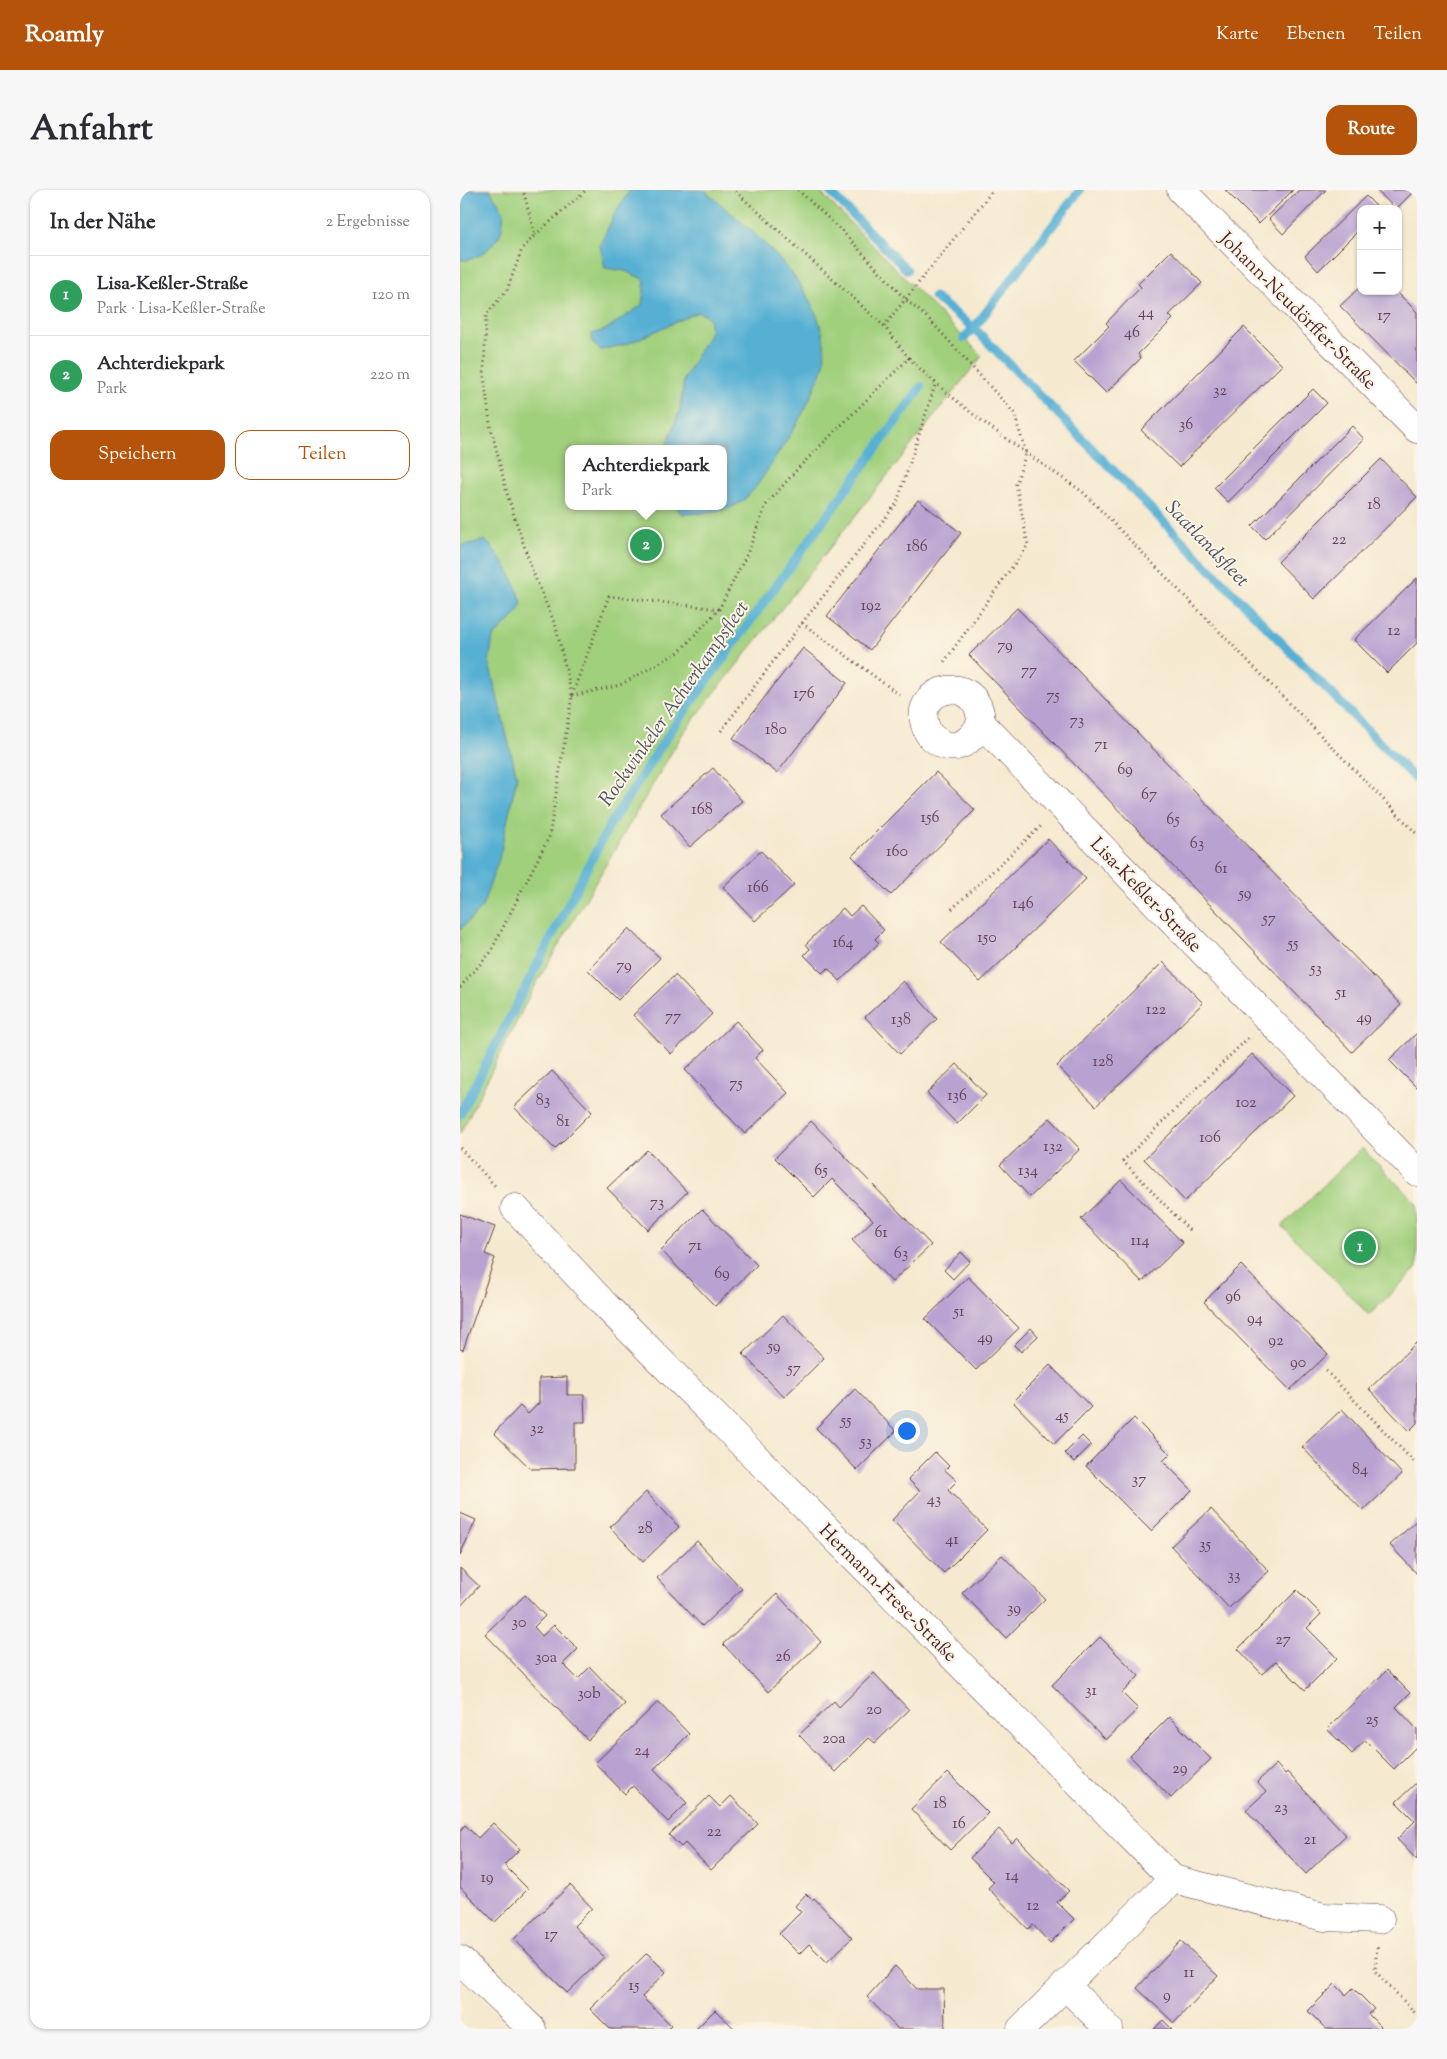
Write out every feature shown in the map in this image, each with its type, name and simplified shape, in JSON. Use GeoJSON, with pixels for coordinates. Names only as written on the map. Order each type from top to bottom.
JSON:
{"type":"FeatureCollection","features":[{"type":"Feature","properties":{"kind":"street","name":"Johann-Neudörffer-Straße"},"geometry":{"type":"LineString","coordinates":[[1180,190],[1417,429]]}},
{"type":"Feature","properties":{"kind":"street"},"geometry":{"type":"LineString","coordinates":[[953,689],[938,692],[927,702],[923,718],[928,734],[941,745],[958,746],[973,738],[981,723]]}},
{"type":"Feature","properties":{"kind":"street","name":"Lisa-Keßler-Straße"},"geometry":{"type":"LineString","coordinates":[[953,689],[965,692],[975,700],[980,711],[981,723],[1417,1172]]}},
{"type":"Feature","properties":{"kind":"street","name":"Hermann-Frese-Straße"},"geometry":{"type":"LineString","coordinates":[[515,1208],[606,1305],[1172,1878]]}},
{"type":"Feature","properties":{"kind":"street"},"geometry":{"type":"LineString","coordinates":[[1021,2029],[1172,1878],[1324,1917],[1380,1918]]}},
{"type":"Feature","properties":{"kind":"street"},"geometry":{"type":"LineString","coordinates":[[460,1960],[532,2029]]}},
{"type":"Feature","properties":{"kind":"street"},"geometry":{"type":"LineString","coordinates":[[1066,1985],[1109,2029]]}},
{"type":"Feature","properties":{"kind":"path"},"geometry":{"type":"LineString","coordinates":[[523,190],[535,235]]}},
{"type":"Feature","properties":{"kind":"path"},"geometry":{"type":"LineString","coordinates":[[572,696],[556,627],[532,570],[508,497],[490,424],[484,376],[486,314],[507,290],[522,249],[586,190]]}},
{"type":"Feature","properties":{"kind":"path"},"geometry":{"type":"LineString","coordinates":[[734,190],[884,326],[909,358],[935,384],[1026,453],[1083,492],[1417,834]]}},
{"type":"Feature","properties":{"kind":"path"},"geometry":{"type":"LineString","coordinates":[[798,190],[848,238],[906,300],[928,318],[1014,413],[1026,453],[1016,484],[1028,545],[942,665],[953,689]]}},
{"type":"Feature","properties":{"kind":"path"},"geometry":{"type":"LineString","coordinates":[[884,326],[993,190]]}},
{"type":"Feature","properties":{"kind":"path"},"geometry":{"type":"LineString","coordinates":[[572,696],[620,685],[679,652],[719,609],[748,552],[766,505],[800,466],[909,358]]}},
{"type":"Feature","properties":{"kind":"path"},"geometry":{"type":"LineString","coordinates":[[721,731],[802,623],[897,503],[935,384]]}},
{"type":"Feature","properties":{"kind":"path"},"geometry":{"type":"LineString","coordinates":[[460,987],[490,953],[549,837],[572,696],[609,596],[719,609]]}},
{"type":"Feature","properties":{"kind":"path"},"geometry":{"type":"LineString","coordinates":[[802,623],[911,703],[927,702]]}},
{"type":"Feature","properties":{"kind":"path"},"geometry":{"type":"LineString","coordinates":[[952,909],[1062,807]]}},
{"type":"Feature","properties":{"kind":"path"},"geometry":{"type":"LineString","coordinates":[[1189,1230],[1123,1162],[1268,1019]]}},
{"type":"Feature","properties":{"kind":"path"},"geometry":{"type":"LineString","coordinates":[[460,1148],[515,1208]]}},
{"type":"Feature","properties":{"kind":"path"},"geometry":{"type":"LineString","coordinates":[[1326,1372],[1416,1464]]}},
{"type":"Feature","properties":{"kind":"path"},"geometry":{"type":"LineString","coordinates":[[1380,1918],[1375,1971],[1417,2016]]}},
{"type":"Feature","properties":{"kind":"green space"},"geometry":{"type":"Polygon","coordinates":[[[460,190],[818,190],[982,356],[683,733],[532,991],[460,1134],[460,190]]]}},
{"type":"Feature","properties":{"kind":"green space"},"geometry":{"type":"Polygon","coordinates":[[[1362,1148],[1417,1204],[1417,1268],[1369,1315],[1282,1226],[1362,1148]]]}},
{"type":"Feature","properties":{"kind":"water"},"geometry":{"type":"Polygon","coordinates":[[[460,190],[490,190],[504,212],[503,224],[496,241],[482,254],[466,260],[460,260],[460,190]]]}},
{"type":"Feature","properties":{"kind":"water"},"geometry":{"type":"Polygon","coordinates":[[[630,190],[704,190],[765,244],[803,289],[816,313],[823,338],[824,365],[809,401],[795,427],[759,483],[742,501],[732,507],[727,509],[727,445],[667,445],[680,410],[684,379],[711,330],[709,317],[698,312],[627,344],[601,350],[592,343],[592,334],[605,330],[642,305],[645,280],[625,271],[605,268],[600,245],[616,211],[630,190]]]}},
{"type":"Feature","properties":{"kind":"water"},"geometry":{"type":"Polygon","coordinates":[[[678,510],[722,510],[703,513],[682,514],[678,510]]]}},
{"type":"Feature","properties":{"kind":"water"},"geometry":{"type":"Polygon","coordinates":[[[485,540],[507,569],[522,603],[516,615],[493,637],[489,663],[517,777],[499,859],[482,907],[460,930],[460,550],[464,545],[485,540]]]}},
{"type":"Feature","properties":{"kind":"building"},"geometry":{"type":"Polygon","coordinates":[[[1225,190],[1293,190],[1259,224],[1225,190]]]}},
{"type":"Feature","properties":{"kind":"building"},"geometry":{"type":"Polygon","coordinates":[[[1299,190],[1326,190],[1283,234],[1269,219],[1299,190]]]}},
{"type":"Feature","properties":{"kind":"building"},"geometry":{"type":"Polygon","coordinates":[[[1376,190],[1415,190],[1400,205],[1392,205],[1376,190]]]}},
{"type":"Feature","properties":{"kind":"building"},"geometry":{"type":"Polygon","coordinates":[[[1366,196],[1375,205],[1357,205],[1357,232],[1318,271],[1305,256],[1366,196]]]}},
{"type":"Feature","properties":{"kind":"building"},"geometry":{"type":"Polygon","coordinates":[[[1171,251],[1202,283],[1169,315],[1173,319],[1138,354],[1141,358],[1106,393],[1074,361],[1109,326],[1106,323],[1141,287],[1138,284],[1171,251]]]}},
{"type":"Feature","properties":{"kind":"building"},"geometry":{"type":"Polygon","coordinates":[[[1357,290],[1357,295],[1400,295],[1417,312],[1417,384],[1340,306],[1357,290]]]}},
{"type":"Feature","properties":{"kind":"building"},"geometry":{"type":"Polygon","coordinates":[[[1244,327],[1282,365],[1179,467],[1141,430],[1244,327]]]}},
{"type":"Feature","properties":{"kind":"building"},"geometry":{"type":"Polygon","coordinates":[[[1313,389],[1327,403],[1228,502],[1214,488],[1313,389]]]}},
{"type":"Feature","properties":{"kind":"building"},"geometry":{"type":"Polygon","coordinates":[[[1352,426],[1364,439],[1265,539],[1252,526],[1352,426]]]}},
{"type":"Feature","properties":{"kind":"building"},"geometry":{"type":"Polygon","coordinates":[[[1381,459],[1417,497],[1314,599],[1278,562],[1381,459]]]}},
{"type":"Feature","properties":{"kind":"building"},"geometry":{"type":"Polygon","coordinates":[[[918,500],[961,533],[870,650],[827,616],[918,500]]]}},
{"type":"Feature","properties":{"kind":"building"},"geometry":{"type":"Polygon","coordinates":[[[1417,578],[1417,643],[1387,673],[1354,640],[1417,578]]]}},
{"type":"Feature","properties":{"kind":"building"},"geometry":{"type":"Polygon","coordinates":[[[1017,608],[1401,1005],[1352,1052],[969,655],[1017,608]]]}},
{"type":"Feature","properties":{"kind":"building"},"geometry":{"type":"Polygon","coordinates":[[[803,648],[847,683],[777,773],[733,738],[803,648]]]}},
{"type":"Feature","properties":{"kind":"building"},"geometry":{"type":"Polygon","coordinates":[[[713,768],[742,801],[690,847],[661,814],[713,768]]]}},
{"type":"Feature","properties":{"kind":"building"},"geometry":{"type":"Polygon","coordinates":[[[936,772],[975,810],[891,895],[852,856],[936,772]]]}},
{"type":"Feature","properties":{"kind":"building"},"geometry":{"type":"Polygon","coordinates":[[[1048,839],[1086,879],[980,982],[941,942],[1048,839]]]}},
{"type":"Feature","properties":{"kind":"building"},"geometry":{"type":"Polygon","coordinates":[[[761,851],[794,885],[755,921],[723,887],[761,851]]]}},
{"type":"Feature","properties":{"kind":"building"},"geometry":{"type":"Polygon","coordinates":[[[861,906],[884,930],[875,939],[879,943],[840,981],[828,968],[822,973],[804,955],[810,949],[806,944],[843,908],[850,916],[861,906]]]}},
{"type":"Feature","properties":{"kind":"building"},"geometry":{"type":"Polygon","coordinates":[[[629,928],[660,958],[618,1000],[588,970],[629,928]]]}},
{"type":"Feature","properties":{"kind":"building"},"geometry":{"type":"Polygon","coordinates":[[[1163,962],[1203,1003],[1096,1106],[1057,1066],[1163,962]]]}},
{"type":"Feature","properties":{"kind":"building"},"geometry":{"type":"Polygon","coordinates":[[[675,975],[712,1014],[671,1054],[633,1015],[675,975]]]}},
{"type":"Feature","properties":{"kind":"building"},"geometry":{"type":"Polygon","coordinates":[[[903,981],[937,1019],[900,1054],[865,1017],[903,981]]]}},
{"type":"Feature","properties":{"kind":"building"},"geometry":{"type":"Polygon","coordinates":[[[736,1021],[763,1050],[755,1058],[788,1093],[745,1134],[685,1070],[736,1021]]]}},
{"type":"Feature","properties":{"kind":"building"},"geometry":{"type":"Polygon","coordinates":[[[1417,1033],[1417,1088],[1389,1060],[1417,1033]]]}},
{"type":"Feature","properties":{"kind":"building"},"geometry":{"type":"Polygon","coordinates":[[[1252,1054],[1293,1096],[1185,1201],[1144,1159],[1252,1054]]]}},
{"type":"Feature","properties":{"kind":"building"},"geometry":{"type":"Polygon","coordinates":[[[957,1064],[986,1095],[957,1124],[927,1093],[957,1064]]]}},
{"type":"Feature","properties":{"kind":"building"},"geometry":{"type":"Polygon","coordinates":[[[552,1071],[592,1112],[555,1149],[514,1107],[552,1071]]]}},
{"type":"Feature","properties":{"kind":"building"},"geometry":{"type":"Polygon","coordinates":[[[1050,1118],[1080,1149],[1030,1197],[1000,1165],[1050,1118]]]}},
{"type":"Feature","properties":{"kind":"building"},"geometry":{"type":"Polygon","coordinates":[[[811,1121],[931,1245],[892,1282],[852,1240],[873,1220],[832,1179],[814,1197],[775,1158],[811,1121]]]}},
{"type":"Feature","properties":{"kind":"building"},"geometry":{"type":"Polygon","coordinates":[[[647,1150],[687,1192],[648,1230],[607,1188],[647,1150]]]}},
{"type":"Feature","properties":{"kind":"building"},"geometry":{"type":"Polygon","coordinates":[[[1121,1180],[1183,1243],[1142,1282],[1081,1219],[1121,1180]]]}},
{"type":"Feature","properties":{"kind":"building"},"geometry":{"type":"Polygon","coordinates":[[[702,1209],[757,1265],[715,1306],[661,1250],[702,1209]]]}},
{"type":"Feature","properties":{"kind":"building"},"geometry":{"type":"Polygon","coordinates":[[[460,1214],[495,1227],[485,1254],[495,1258],[463,1350],[460,1349],[460,1214]]]}},
{"type":"Feature","properties":{"kind":"building"},"geometry":{"type":"Polygon","coordinates":[[[961,1252],[970,1261],[953,1279],[944,1270],[961,1252]]]}},
{"type":"Feature","properties":{"kind":"building"},"geometry":{"type":"Polygon","coordinates":[[[1241,1265],[1328,1354],[1290,1390],[1204,1302],[1241,1265]]]}},
{"type":"Feature","properties":{"kind":"building"},"geometry":{"type":"Polygon","coordinates":[[[968,1277],[1019,1328],[976,1370],[925,1319],[968,1277]]]}},
{"type":"Feature","properties":{"kind":"building"},"geometry":{"type":"Polygon","coordinates":[[[783,1315],[824,1358],[784,1397],[743,1354],[783,1315]]]}},
{"type":"Feature","properties":{"kind":"building"},"geometry":{"type":"Polygon","coordinates":[[[1031,1328],[1038,1336],[1021,1352],[1014,1345],[1031,1328]]]}},
{"type":"Feature","properties":{"kind":"building"},"geometry":{"type":"Polygon","coordinates":[[[1417,1342],[1417,1423],[1409,1431],[1369,1389],[1417,1342]]]}},
{"type":"Feature","properties":{"kind":"building"},"geometry":{"type":"Polygon","coordinates":[[[1050,1365],[1091,1407],[1054,1444],[1013,1402],[1050,1365]]]}},
{"type":"Feature","properties":{"kind":"building"},"geometry":{"type":"Polygon","coordinates":[[[567,1377],[567,1395],[584,1395],[585,1422],[575,1422],[575,1468],[531,1469],[494,1433],[520,1406],[528,1414],[539,1403],[539,1378],[567,1377]]]}},
{"type":"Feature","properties":{"kind":"building"},"geometry":{"type":"Polygon","coordinates":[[[855,1389],[896,1431],[857,1470],[816,1428],[855,1389]]]}},
{"type":"Feature","properties":{"kind":"building"},"geometry":{"type":"Polygon","coordinates":[[[1342,1409],[1402,1474],[1363,1511],[1302,1447],[1342,1409]]]}},
{"type":"Feature","properties":{"kind":"building"},"geometry":{"type":"Polygon","coordinates":[[[1134,1418],[1170,1454],[1163,1461],[1192,1490],[1151,1531],[1086,1466],[1134,1418]]]}},
{"type":"Feature","properties":{"kind":"building"},"geometry":{"type":"Polygon","coordinates":[[[1082,1436],[1091,1445],[1074,1462],[1065,1453],[1082,1436]]]}},
{"type":"Feature","properties":{"kind":"building"},"geometry":{"type":"Polygon","coordinates":[[[935,1452],[949,1466],[945,1470],[957,1481],[948,1490],[987,1530],[944,1573],[892,1520],[920,1491],[908,1479],[935,1452]]]}},
{"type":"Feature","properties":{"kind":"building"},"geometry":{"type":"Polygon","coordinates":[[[646,1492],[679,1527],[643,1562],[610,1527],[646,1492]]]}},
{"type":"Feature","properties":{"kind":"building"},"geometry":{"type":"Polygon","coordinates":[[[1211,1509],[1269,1571],[1229,1608],[1171,1546],[1211,1509]]]}},
{"type":"Feature","properties":{"kind":"building"},"geometry":{"type":"Polygon","coordinates":[[[460,1513],[476,1520],[460,1555],[460,1513]]]}},
{"type":"Feature","properties":{"kind":"building"},"geometry":{"type":"Polygon","coordinates":[[[1417,1520],[1417,1574],[1390,1545],[1417,1520]]]}},
{"type":"Feature","properties":{"kind":"building"},"geometry":{"type":"Polygon","coordinates":[[[697,1541],[742,1589],[702,1626],[657,1578],[697,1541]]]}},
{"type":"Feature","properties":{"kind":"building"},"geometry":{"type":"Polygon","coordinates":[[[1002,1555],[1045,1599],[1006,1638],[962,1593],[1002,1555]]]}},
{"type":"Feature","properties":{"kind":"building"},"geometry":{"type":"Polygon","coordinates":[[[460,1568],[479,1586],[460,1607],[460,1568]]]}},
{"type":"Feature","properties":{"kind":"building"},"geometry":{"type":"Polygon","coordinates":[[[1297,1590],[1321,1614],[1307,1628],[1337,1658],[1305,1690],[1276,1661],[1262,1674],[1238,1649],[1297,1590]]]}},
{"type":"Feature","properties":{"kind":"building"},"geometry":{"type":"Polygon","coordinates":[[[777,1594],[821,1642],[768,1692],[723,1644],[777,1594]]]}},
{"type":"Feature","properties":{"kind":"building"},"geometry":{"type":"Polygon","coordinates":[[[525,1595],[545,1616],[534,1627],[542,1636],[554,1625],[578,1649],[563,1664],[578,1679],[590,1667],[625,1704],[588,1740],[485,1634],[525,1595]]]}},
{"type":"Feature","properties":{"kind":"building"},"geometry":{"type":"Polygon","coordinates":[[[1100,1637],[1139,1676],[1122,1693],[1138,1709],[1106,1740],[1052,1685],[1100,1637]]]}},
{"type":"Feature","properties":{"kind":"building"},"geometry":{"type":"Polygon","coordinates":[[[1387,1670],[1410,1693],[1396,1707],[1417,1729],[1417,1746],[1394,1769],[1365,1740],[1352,1754],[1327,1729],[1387,1670]]]}},
{"type":"Feature","properties":{"kind":"building"},"geometry":{"type":"Polygon","coordinates":[[[874,1673],[909,1710],[875,1743],[869,1738],[835,1772],[799,1735],[834,1701],[839,1707],[874,1673]]]}},
{"type":"Feature","properties":{"kind":"building"},"geometry":{"type":"Polygon","coordinates":[[[658,1702],[689,1734],[654,1769],[687,1803],[668,1822],[633,1786],[625,1794],[595,1763],[658,1702]]]}},
{"type":"Feature","properties":{"kind":"building"},"geometry":{"type":"Polygon","coordinates":[[[1169,1717],[1211,1759],[1171,1798],[1130,1756],[1169,1717]]]}},
{"type":"Feature","properties":{"kind":"building"},"geometry":{"type":"Polygon","coordinates":[[[1276,1764],[1285,1774],[1287,1772],[1346,1835],[1306,1874],[1246,1810],[1266,1792],[1257,1782],[1276,1764]]]}},
{"type":"Feature","properties":{"kind":"building"},"geometry":{"type":"Polygon","coordinates":[[[948,1773],[988,1813],[950,1850],[911,1809],[948,1773]]]}},
{"type":"Feature","properties":{"kind":"building"},"geometry":{"type":"Polygon","coordinates":[[[1417,1782],[1417,1860],[1397,1839],[1415,1821],[1396,1802],[1417,1782]]]}},
{"type":"Feature","properties":{"kind":"building"},"geometry":{"type":"Polygon","coordinates":[[[709,1796],[720,1807],[731,1796],[758,1824],[711,1870],[685,1843],[681,1847],[669,1835],[709,1796]]]}},
{"type":"Feature","properties":{"kind":"building"},"geometry":{"type":"Polygon","coordinates":[[[493,1823],[520,1849],[504,1865],[528,1889],[495,1922],[460,1887],[460,1831],[465,1825],[478,1838],[493,1823]]]}},
{"type":"Feature","properties":{"kind":"building"},"geometry":{"type":"Polygon","coordinates":[[[999,1829],[1012,1843],[1017,1838],[1069,1891],[1057,1902],[1074,1919],[1050,1943],[1033,1925],[1028,1929],[988,1888],[994,1882],[970,1858],[999,1829]]]}},
{"type":"Feature","properties":{"kind":"building"},"geometry":{"type":"Polygon","coordinates":[[[570,1885],[592,1908],[574,1926],[604,1957],[567,1993],[514,1939],[570,1885]]]}},
{"type":"Feature","properties":{"kind":"building"},"geometry":{"type":"Polygon","coordinates":[[[806,1894],[812,1900],[814,1898],[852,1938],[827,1962],[809,1944],[799,1954],[779,1934],[801,1912],[795,1906],[806,1894]]]}},
{"type":"Feature","properties":{"kind":"building"},"geometry":{"type":"Polygon","coordinates":[[[1181,1941],[1218,1976],[1174,2023],[1137,1988],[1181,1941]]]}},
{"type":"Feature","properties":{"kind":"building"},"geometry":{"type":"Polygon","coordinates":[[[647,1953],[666,1972],[642,1997],[671,2025],[667,2029],[610,2029],[590,2009],[647,1953]]]}},
{"type":"Feature","properties":{"kind":"building"},"geometry":{"type":"Polygon","coordinates":[[[895,1966],[917,1989],[944,1989],[945,2029],[898,2029],[867,1997],[895,1966]]]}},
{"type":"Feature","properties":{"kind":"building"},"geometry":{"type":"Polygon","coordinates":[[[1335,1984],[1346,1995],[1353,1988],[1374,2009],[1368,2014],[1383,2029],[1326,2029],[1308,2011],[1335,1984]]]}},
{"type":"Feature","properties":{"kind":"building"},"geometry":{"type":"Polygon","coordinates":[[[715,2010],[735,2029],[696,2029],[715,2010]]]}},
{"type":"Feature","properties":{"kind":"building"},"geometry":{"type":"Polygon","coordinates":[[[1163,2020],[1172,2029],[1154,2029],[1163,2020]]]}},
{"type":"Feature","properties":{"kind":"waterway"},"geometry":{"type":"LineString","coordinates":[[828,190],[907,270]]}},
{"type":"Feature","properties":{"kind":"waterway","name":"Rockwinkeler Achterkampsfleet"},"geometry":{"type":"LineString","coordinates":[[964,338],[974,328],[1080,190]]}},
{"type":"Feature","properties":{"kind":"waterway","name":"Saatlandsfleet"},"geometry":{"type":"LineString","coordinates":[[934,297],[974,328],[1417,781]]}},
{"type":"Feature","properties":{"kind":"waterway","name":"Rockwinkeler Achterkampsfleet"},"geometry":{"type":"LineString","coordinates":[[460,1114],[609,826],[674,726],[921,387]]}},
{"type":"Feature","properties":{"kind":"place","name":"Achterdiekpark"},"geometry":{"type":"Point","coordinates":[646,545]}},
{"type":"Feature","properties":{"kind":"place","name":"Lisa-Keßler-Straße"},"geometry":{"type":"Point","coordinates":[1360,1247]}}]}
